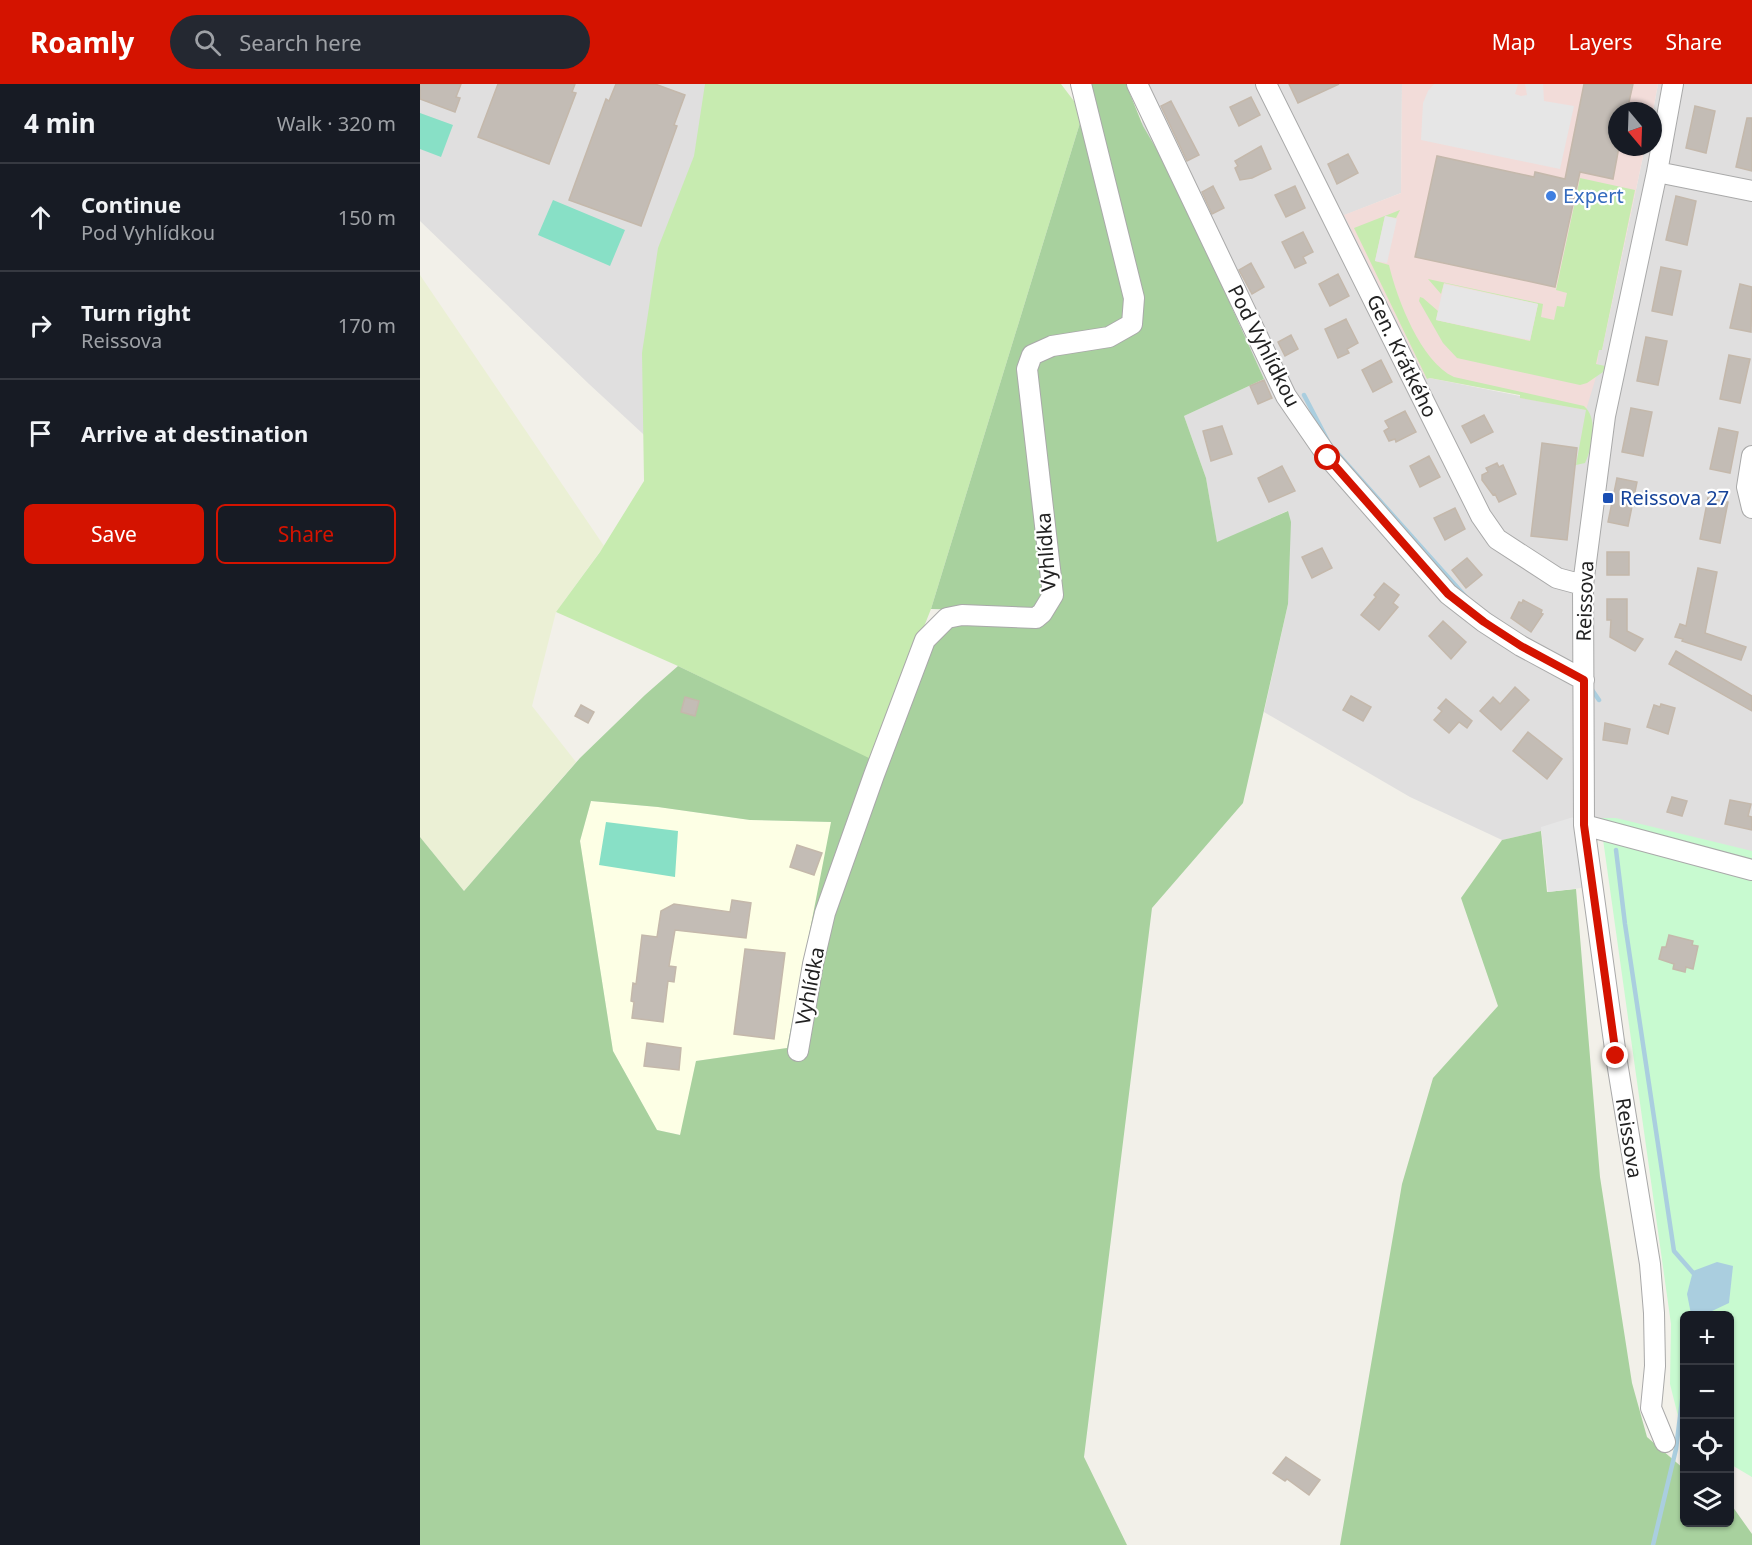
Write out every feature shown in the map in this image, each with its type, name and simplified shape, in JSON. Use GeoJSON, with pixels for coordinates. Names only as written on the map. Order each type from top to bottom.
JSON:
{"type":"FeatureCollection","features":[{"type":"Feature","properties":{"kind":"street","name":"Vyhlídka"},"geometry":{"type":"LineString","coordinates":[[798,1051],[813,964],[825,912],[925,640],[947,618],[962,615],[1036,618],[1042,613],[1053,595],[1027,369],[1032,355],[1052,346],[1109,337],[1132,324],[1134,298],[1081,84]]}},
{"type":"Feature","properties":{"kind":"street","name":"Pod Vyhlídkou"},"geometry":{"type":"LineString","coordinates":[[1137,84],[1286,396],[1328,458],[1448,594],[1484,622],[1521,646],[1584,680]]}},
{"type":"Feature","properties":{"kind":"street","name":"Gen. Krátkého"},"geometry":{"type":"LineString","coordinates":[[1266,84],[1481,516],[1497,539],[1557,578],[1583,585]]}},
{"type":"Feature","properties":{"kind":"street","name":"Reissova"},"geometry":{"type":"LineString","coordinates":[[1665,1442],[1651,1408],[1655,1366],[1650,1264],[1616,1056],[1584,825],[1583,585],[1605,416],[1657,172],[1673,84]]}},
{"type":"Feature","properties":{"kind":"street"},"geometry":{"type":"LineString","coordinates":[[1657,172],[1752,191]]}},
{"type":"Feature","properties":{"kind":"street"},"geometry":{"type":"LineString","coordinates":[[1752,456],[1747,487],[1752,508]]}},
{"type":"Feature","properties":{"kind":"street"},"geometry":{"type":"LineString","coordinates":[[1584,825],[1752,870]]}},
{"type":"Feature","properties":{"kind":"shaded area"},"geometry":{"type":"Polygon","coordinates":[[[420,84],[928,84],[655,445],[420,221],[420,84]]]}},
{"type":"Feature","properties":{"kind":"shaded area"},"geometry":{"type":"Polygon","coordinates":[[[1143,84],[1402,84],[1401,193],[1345,215],[1427,379],[1520,396],[1520,398],[1596,364],[1599,350],[1602,350],[1643,156],[1662,156],[1662,102],[1655,102],[1658,84],[1752,84],[1752,852],[1600,818],[1502,840],[1410,797],[1264,712],[1288,604],[1287,511],[1217,543],[1206,478],[1184,416],[1264,379],[1193,226],[1141,172],[1143,84]]]}},
{"type":"Feature","properties":{"kind":"shaded area"},"geometry":{"type":"Polygon","coordinates":[[[1402,84],[1658,84],[1655,102],[1608,102],[1608,156],[1643,156],[1602,350],[1599,350],[1596,377],[1586,410],[1520,398],[1520,395],[1426,379],[1344,215],[1401,193],[1402,84]]]}},
{"type":"Feature","properties":{"kind":"shaded area"},"geometry":{"type":"Polygon","coordinates":[[[1434,84],[1518,84],[1515,94],[1521,96],[1527,95],[1525,84],[1543,84],[1544,101],[1574,106],[1560,169],[1421,140],[1423,103],[1434,84]]]}},
{"type":"Feature","properties":{"kind":"shaded area"},"geometry":{"type":"Polygon","coordinates":[[[1385,216],[1397,219],[1387,263],[1375,261],[1385,216]]]}},
{"type":"Feature","properties":{"kind":"shaded area"},"geometry":{"type":"Polygon","coordinates":[[[420,275],[604,546],[556,612],[532,706],[576,762],[464,891],[420,837],[420,275]]]}},
{"type":"Feature","properties":{"kind":"shaded area"},"geometry":{"type":"Polygon","coordinates":[[[1444,284],[1538,304],[1530,340],[1436,320],[1444,284]]]}},
{"type":"Feature","properties":{"kind":"shaded area"},"geometry":{"type":"Polygon","coordinates":[[[591,801],[658,807],[750,820],[832,822],[787,1048],[696,1061],[681,1135],[657,1130],[613,1051],[580,841],[591,801]]]}},
{"type":"Feature","properties":{"kind":"shaded area"},"geometry":{"type":"Polygon","coordinates":[[[1583,814],[1590,887],[1548,892],[1541,827],[1583,814]]]}},
{"type":"Feature","properties":{"kind":"green space"},"geometry":{"type":"Polygon","coordinates":[[[705,84],[1061,84],[1083,113],[931,609],[871,760],[678,666],[556,612],[600,552],[644,481],[642,353],[658,248],[694,156],[705,84]]]}},
{"type":"Feature","properties":{"kind":"green space"},"geometry":{"type":"Polygon","coordinates":[[[1087,84],[1126,84],[1143,126],[1174,179],[1264,379],[1184,416],[1206,478],[1217,542],[1288,511],[1291,522],[1288,604],[1243,803],[1152,908],[1084,1457],[1127,1545],[420,1545],[420,837],[464,891],[580,758],[678,666],[871,759],[938,628],[1010,611],[931,609],[1083,113],[1087,84]],[[591,801],[580,841],[613,1051],[657,1130],[680,1135],[696,1061],[787,1048],[831,822],[750,820],[658,807],[591,801]]]}},
{"type":"Feature","properties":{"kind":"green space"},"geometry":{"type":"Polygon","coordinates":[[[420,113],[453,125],[441,157],[420,149],[420,113]]]}},
{"type":"Feature","properties":{"kind":"green space"},"geometry":{"type":"Polygon","coordinates":[[[1580,178],[1635,190],[1602,350],[1599,350],[1596,364],[1605,366],[1603,372],[1580,385],[1457,358],[1443,343],[1419,301],[1420,297],[1438,311],[1436,320],[1530,341],[1538,304],[1444,283],[1441,294],[1428,279],[1543,304],[1541,317],[1554,320],[1557,306],[1564,307],[1567,293],[1556,290],[1580,178]]]}},
{"type":"Feature","properties":{"kind":"green space"},"geometry":{"type":"Polygon","coordinates":[[[553,200],[625,230],[610,266],[538,235],[553,200]]]}},
{"type":"Feature","properties":{"kind":"green space"},"geometry":{"type":"Polygon","coordinates":[[[1400,210],[1396,218],[1385,216],[1375,261],[1389,265],[1404,311],[1431,358],[1454,377],[1584,406],[1589,412],[1593,426],[1592,442],[1585,463],[1576,465],[1586,410],[1520,398],[1520,395],[1427,379],[1354,228],[1400,210]]]}},
{"type":"Feature","properties":{"kind":"green space"},"geometry":{"type":"Polygon","coordinates":[[[1600,818],[1616,818],[1752,851],[1752,1477],[1734,1466],[1734,1311],[1680,1311],[1680,1424],[1670,1384],[1671,1324],[1600,818]]]}},
{"type":"Feature","properties":{"kind":"green space"},"geometry":{"type":"Polygon","coordinates":[[[606,822],[678,831],[675,877],[599,865],[606,822]]]}},
{"type":"Feature","properties":{"kind":"green space"},"geometry":{"type":"Polygon","coordinates":[[[1541,831],[1547,892],[1576,889],[1600,1177],[1632,1383],[1647,1437],[1680,1466],[1680,1527],[1734,1527],[1734,1509],[1752,1534],[1752,1545],[1340,1545],[1402,1184],[1433,1078],[1498,1006],[1461,898],[1502,840],[1541,831]]]}},
{"type":"Feature","properties":{"kind":"water"},"geometry":{"type":"Polygon","coordinates":[[[1717,1262],[1733,1266],[1729,1303],[1712,1311],[1690,1311],[1687,1294],[1693,1271],[1717,1262]]]}},
{"type":"Feature","properties":{"kind":"building"},"geometry":{"type":"Polygon","coordinates":[[[420,84],[461,84],[456,97],[460,98],[455,112],[420,99],[420,84]]]}},
{"type":"Feature","properties":{"kind":"building"},"geometry":{"type":"Polygon","coordinates":[[[498,84],[575,84],[572,92],[576,93],[549,164],[478,137],[498,84]]]}},
{"type":"Feature","properties":{"kind":"building"},"geometry":{"type":"Polygon","coordinates":[[[616,84],[655,84],[685,95],[674,125],[677,126],[641,226],[569,200],[606,99],[609,101],[616,84]]]}},
{"type":"Feature","properties":{"kind":"building"},"geometry":{"type":"Polygon","coordinates":[[[1289,84],[1339,84],[1298,103],[1289,84]]]}},
{"type":"Feature","properties":{"kind":"building"},"geometry":{"type":"Polygon","coordinates":[[[1584,84],[1633,84],[1629,102],[1608,102],[1608,156],[1617,156],[1613,179],[1580,172],[1555,287],[1415,257],[1437,156],[1534,177],[1535,172],[1565,179],[1584,84]]]}},
{"type":"Feature","properties":{"kind":"building"},"geometry":{"type":"Polygon","coordinates":[[[1251,97],[1260,115],[1239,126],[1230,107],[1251,97]]]}},
{"type":"Feature","properties":{"kind":"building"},"geometry":{"type":"Polygon","coordinates":[[[1171,101],[1199,155],[1187,161],[1161,106],[1171,101]]]}},
{"type":"Feature","properties":{"kind":"building"},"geometry":{"type":"Polygon","coordinates":[[[1695,106],[1715,111],[1706,153],[1686,148],[1695,106]]]}},
{"type":"Feature","properties":{"kind":"building"},"geometry":{"type":"Polygon","coordinates":[[[1747,118],[1752,118],[1752,171],[1736,167],[1747,118]]]}},
{"type":"Feature","properties":{"kind":"building"},"geometry":{"type":"Polygon","coordinates":[[[1261,146],[1271,169],[1252,178],[1240,180],[1235,161],[1261,146]]]}},
{"type":"Feature","properties":{"kind":"building"},"geometry":{"type":"Polygon","coordinates":[[[1348,154],[1358,173],[1337,184],[1328,164],[1348,154]]]}},
{"type":"Feature","properties":{"kind":"building"},"geometry":{"type":"Polygon","coordinates":[[[1213,186],[1224,208],[1212,214],[1202,192],[1213,186]]]}},
{"type":"Feature","properties":{"kind":"building"},"geometry":{"type":"Polygon","coordinates":[[[1295,186],[1305,208],[1286,217],[1275,195],[1295,186]]]}},
{"type":"Feature","properties":{"kind":"building"},"geometry":{"type":"Polygon","coordinates":[[[1676,196],[1696,201],[1687,245],[1666,240],[1676,196]]]}},
{"type":"Feature","properties":{"kind":"building"},"geometry":{"type":"Polygon","coordinates":[[[1303,232],[1313,252],[1303,257],[1306,263],[1295,268],[1282,242],[1303,232]]]}},
{"type":"Feature","properties":{"kind":"building"},"geometry":{"type":"Polygon","coordinates":[[[1251,263],[1264,287],[1252,294],[1239,270],[1251,263]]]}},
{"type":"Feature","properties":{"kind":"building"},"geometry":{"type":"Polygon","coordinates":[[[1661,267],[1681,271],[1672,315],[1652,311],[1661,267]]]}},
{"type":"Feature","properties":{"kind":"building"},"geometry":{"type":"Polygon","coordinates":[[[1338,274],[1349,296],[1330,306],[1319,284],[1338,274]]]}},
{"type":"Feature","properties":{"kind":"building"},"geometry":{"type":"Polygon","coordinates":[[[1740,284],[1752,287],[1751,332],[1730,328],[1740,284]]]}},
{"type":"Feature","properties":{"kind":"building"},"geometry":{"type":"Polygon","coordinates":[[[1346,319],[1358,343],[1347,349],[1349,353],[1338,358],[1325,329],[1346,319]]]}},
{"type":"Feature","properties":{"kind":"building"},"geometry":{"type":"Polygon","coordinates":[[[1291,335],[1298,349],[1285,356],[1278,342],[1291,335]]]}},
{"type":"Feature","properties":{"kind":"building"},"geometry":{"type":"Polygon","coordinates":[[[1646,337],[1667,341],[1658,385],[1637,381],[1646,337]]]}},
{"type":"Feature","properties":{"kind":"building"},"geometry":{"type":"Polygon","coordinates":[[[1729,355],[1750,359],[1740,403],[1720,399],[1729,355]]]}},
{"type":"Feature","properties":{"kind":"building"},"geometry":{"type":"Polygon","coordinates":[[[1381,360],[1392,382],[1373,392],[1362,370],[1381,360]]]}},
{"type":"Feature","properties":{"kind":"building"},"geometry":{"type":"Polygon","coordinates":[[[1264,380],[1272,398],[1258,404],[1250,386],[1264,380]]]}},
{"type":"Feature","properties":{"kind":"building"},"geometry":{"type":"Polygon","coordinates":[[[1631,408],[1652,412],[1643,456],[1622,452],[1631,408]]]}},
{"type":"Feature","properties":{"kind":"building"},"geometry":{"type":"Polygon","coordinates":[[[1405,411],[1416,432],[1396,442],[1395,439],[1389,441],[1384,431],[1389,428],[1385,421],[1405,411]]]}},
{"type":"Feature","properties":{"kind":"building"},"geometry":{"type":"Polygon","coordinates":[[[1484,415],[1493,432],[1471,443],[1462,426],[1484,415]]]}},
{"type":"Feature","properties":{"kind":"building"},"geometry":{"type":"Polygon","coordinates":[[[1222,426],[1232,454],[1211,461],[1203,431],[1222,426]]]}},
{"type":"Feature","properties":{"kind":"building"},"geometry":{"type":"Polygon","coordinates":[[[1719,428],[1738,432],[1730,473],[1710,469],[1719,428]]]}},
{"type":"Feature","properties":{"kind":"building"},"geometry":{"type":"Polygon","coordinates":[[[1542,443],[1577,448],[1567,540],[1531,536],[1542,443]]]}},
{"type":"Feature","properties":{"kind":"building"},"geometry":{"type":"Polygon","coordinates":[[[1429,456],[1440,477],[1420,487],[1410,466],[1429,456]]]}},
{"type":"Feature","properties":{"kind":"building"},"geometry":{"type":"Polygon","coordinates":[[[1497,463],[1499,467],[1503,465],[1516,494],[1499,502],[1482,480],[1482,475],[1488,472],[1486,468],[1497,463]]]}},
{"type":"Feature","properties":{"kind":"building"},"geometry":{"type":"Polygon","coordinates":[[[1282,466],[1295,491],[1269,502],[1258,478],[1282,466]]]}},
{"type":"Feature","properties":{"kind":"building"},"geometry":{"type":"Polygon","coordinates":[[[1617,478],[1637,482],[1628,526],[1608,522],[1617,478]]]}},
{"type":"Feature","properties":{"kind":"building"},"geometry":{"type":"Polygon","coordinates":[[[1708,498],[1728,502],[1720,543],[1700,539],[1708,498]]]}},
{"type":"Feature","properties":{"kind":"building"},"geometry":{"type":"Polygon","coordinates":[[[1455,508],[1465,529],[1445,540],[1434,518],[1455,508]]]}},
{"type":"Feature","properties":{"kind":"building"},"geometry":{"type":"Polygon","coordinates":[[[1322,548],[1332,568],[1312,578],[1302,557],[1322,548]]]}},
{"type":"Feature","properties":{"kind":"building"},"geometry":{"type":"Polygon","coordinates":[[[1607,552],[1629,552],[1629,575],[1607,575],[1607,552]]]}},
{"type":"Feature","properties":{"kind":"building"},"geometry":{"type":"Polygon","coordinates":[[[1467,558],[1482,575],[1466,588],[1452,570],[1467,558]]]}},
{"type":"Feature","properties":{"kind":"building"},"geometry":{"type":"Polygon","coordinates":[[[1698,568],[1717,572],[1705,633],[1746,647],[1741,660],[1675,637],[1680,624],[1686,626],[1698,568]]]}},
{"type":"Feature","properties":{"kind":"building"},"geometry":{"type":"Polygon","coordinates":[[[1384,583],[1399,595],[1393,603],[1398,607],[1379,630],[1361,615],[1384,583]]]}},
{"type":"Feature","properties":{"kind":"building"},"geometry":{"type":"Polygon","coordinates":[[[1607,599],[1627,599],[1627,631],[1643,639],[1635,651],[1610,637],[1611,620],[1607,620],[1607,599]]]}},
{"type":"Feature","properties":{"kind":"building"},"geometry":{"type":"Polygon","coordinates":[[[1523,600],[1542,610],[1543,614],[1531,632],[1511,618],[1519,602],[1522,603],[1523,600]]]}},
{"type":"Feature","properties":{"kind":"building"},"geometry":{"type":"Polygon","coordinates":[[[1443,621],[1466,642],[1451,659],[1429,636],[1443,621]]]}},
{"type":"Feature","properties":{"kind":"building"},"geometry":{"type":"Polygon","coordinates":[[[1676,651],[1752,696],[1752,711],[1669,664],[1676,651]]]}},
{"type":"Feature","properties":{"kind":"building"},"geometry":{"type":"Polygon","coordinates":[[[1515,687],[1529,700],[1501,730],[1480,711],[1493,697],[1500,704],[1515,687]]]}},
{"type":"Feature","properties":{"kind":"building"},"geometry":{"type":"Polygon","coordinates":[[[1351,696],[1371,707],[1363,721],[1343,710],[1351,696]]]}},
{"type":"Feature","properties":{"kind":"building"},"geometry":{"type":"Polygon","coordinates":[[[685,697],[699,701],[695,716],[681,712],[685,697]]]}},
{"type":"Feature","properties":{"kind":"building"},"geometry":{"type":"Polygon","coordinates":[[[1446,699],[1472,721],[1467,728],[1459,722],[1449,733],[1434,720],[1442,711],[1438,708],[1446,699]]]}},
{"type":"Feature","properties":{"kind":"building"},"geometry":{"type":"Polygon","coordinates":[[[1661,704],[1675,708],[1668,734],[1647,727],[1654,705],[1660,707],[1661,704]]]}},
{"type":"Feature","properties":{"kind":"building"},"geometry":{"type":"Polygon","coordinates":[[[581,705],[594,712],[588,723],[575,716],[581,705]]]}},
{"type":"Feature","properties":{"kind":"building"},"geometry":{"type":"Polygon","coordinates":[[[1605,723],[1630,729],[1627,744],[1603,740],[1605,723]]]}},
{"type":"Feature","properties":{"kind":"building"},"geometry":{"type":"Polygon","coordinates":[[[1528,732],[1562,759],[1547,779],[1513,751],[1528,732]]]}},
{"type":"Feature","properties":{"kind":"building"},"geometry":{"type":"Polygon","coordinates":[[[1672,797],[1687,801],[1682,816],[1667,812],[1672,797]]]}},
{"type":"Feature","properties":{"kind":"building"},"geometry":{"type":"Polygon","coordinates":[[[1730,800],[1751,804],[1748,816],[1752,817],[1752,830],[1725,824],[1730,800]]]}},
{"type":"Feature","properties":{"kind":"building"},"geometry":{"type":"Polygon","coordinates":[[[797,845],[822,853],[814,875],[790,867],[797,845]]]}},
{"type":"Feature","properties":{"kind":"building"},"geometry":{"type":"Polygon","coordinates":[[[732,900],[751,903],[746,938],[675,930],[669,966],[676,967],[674,982],[668,981],[663,1022],[632,1018],[633,983],[636,984],[642,935],[657,937],[661,911],[674,904],[730,912],[732,900]]]}},
{"type":"Feature","properties":{"kind":"building"},"geometry":{"type":"Polygon","coordinates":[[[1669,935],[1693,941],[1692,945],[1698,946],[1693,969],[1686,967],[1685,972],[1673,969],[1674,964],[1659,959],[1662,947],[1666,947],[1669,935]]]}},
{"type":"Feature","properties":{"kind":"building"},"geometry":{"type":"Polygon","coordinates":[[[745,949],[785,953],[774,1039],[734,1034],[745,949]]]}},
{"type":"Feature","properties":{"kind":"building"},"geometry":{"type":"Polygon","coordinates":[[[647,1043],[681,1048],[679,1070],[644,1066],[647,1043]]]}},
{"type":"Feature","properties":{"kind":"building"},"geometry":{"type":"Polygon","coordinates":[[[1286,1457],[1320,1480],[1309,1495],[1287,1479],[1285,1481],[1273,1473],[1286,1457]]]}},
{"type":"Feature","properties":{"kind":"waterway"},"geometry":{"type":"LineString","coordinates":[[1304,395],[1330,445],[1465,596]]}},
{"type":"Feature","properties":{"kind":"waterway"},"geometry":{"type":"LineString","coordinates":[[1590,687],[1599,700]]}},
{"type":"Feature","properties":{"kind":"waterway"},"geometry":{"type":"LineString","coordinates":[[1616,850],[1674,1251],[1695,1275]]}},
{"type":"Feature","properties":{"kind":"waterway"},"geometry":{"type":"LineString","coordinates":[[1653,1545],[1676,1449],[1680,1416]]}},
{"type":"Feature","properties":{"kind":"place","name":"Expert"},"geometry":{"type":"Point","coordinates":[1551,196]}},
{"type":"Feature","properties":{"kind":"place","name":"Reissova 27"},"geometry":{"type":"Point","coordinates":[1608,498]}},
{"type":"Feature","properties":{"kind":"route"},"geometry":{"type":"LineString","coordinates":[[1328,458],[1448,594],[1484,622],[1521,646],[1584,680],[1584,825],[1616,1056]]}}]}
